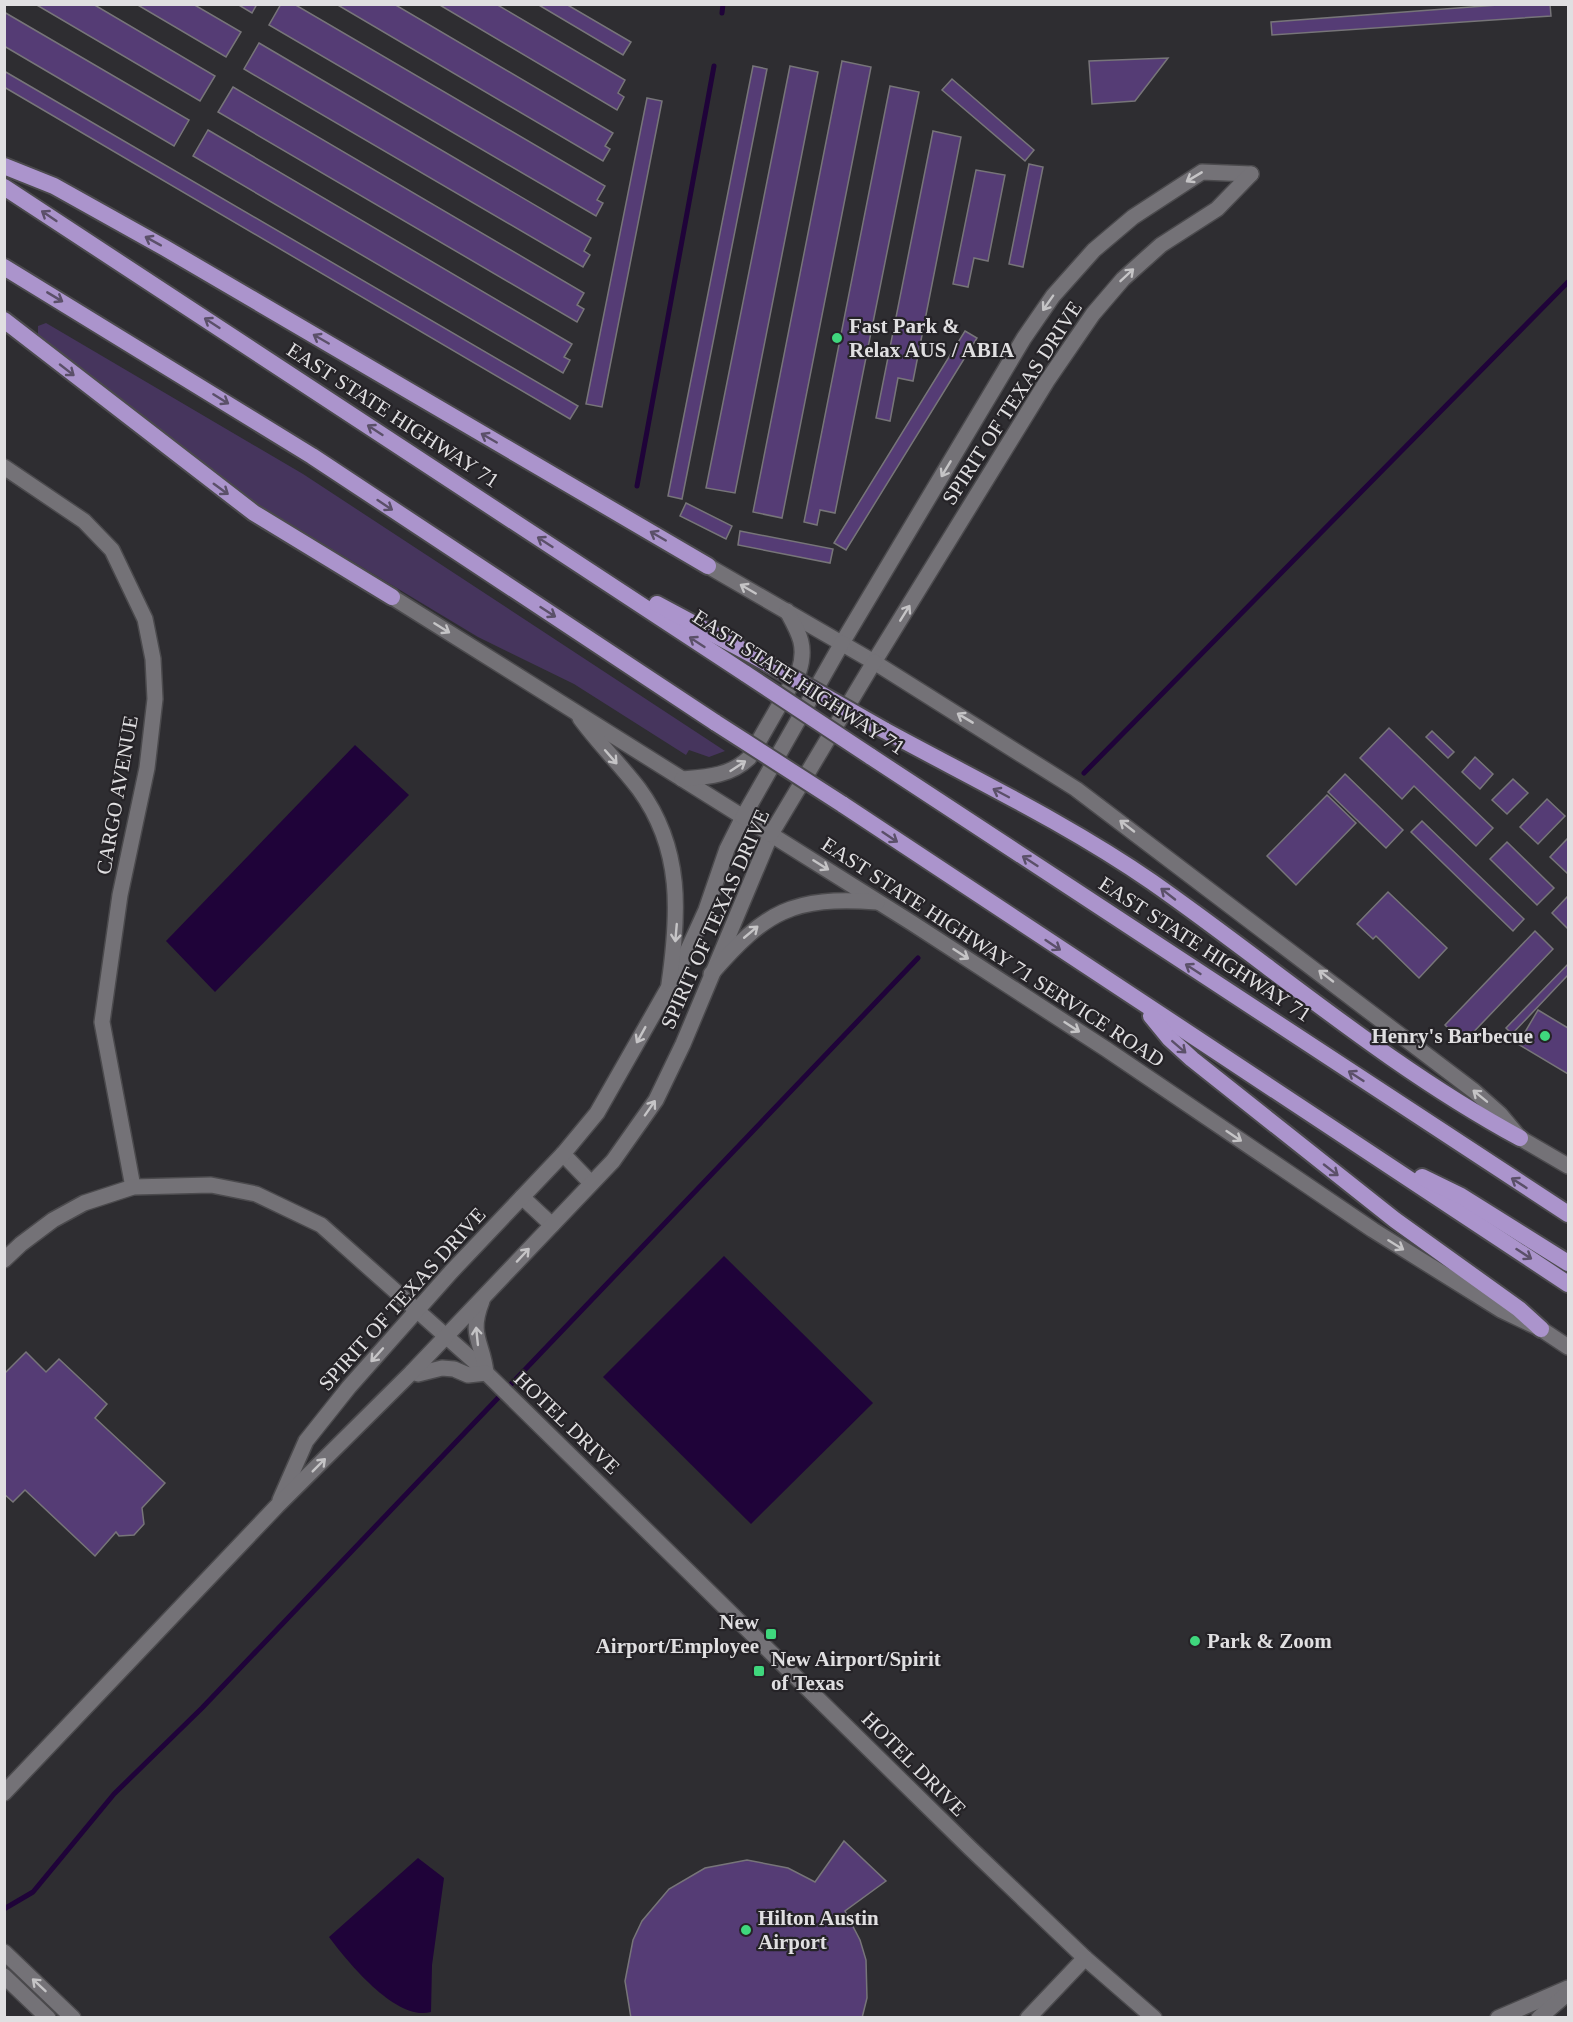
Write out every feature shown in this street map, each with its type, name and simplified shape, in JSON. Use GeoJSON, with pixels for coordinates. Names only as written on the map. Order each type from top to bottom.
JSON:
{"type":"FeatureCollection","features":[{"type":"Feature","properties":{"kind":"highway"},"geometry":{"type":"LineString","coordinates":[[4,166],[54,186],[165,248],[708,566]]}},
{"type":"Feature","properties":{"kind":"highway","name":"EAST STATE HIGHWAY 71"},"geometry":{"type":"LineString","coordinates":[[4,187],[1569,1214]]}},
{"type":"Feature","properties":{"kind":"highway"},"geometry":{"type":"LineString","coordinates":[[4,267],[266,427],[1569,1284]]}},
{"type":"Feature","properties":{"kind":"highway"},"geometry":{"type":"LineString","coordinates":[[4,320],[254,513],[392,597]]}},
{"type":"Feature","properties":{"kind":"highway"},"geometry":{"type":"LineString","coordinates":[[594,574],[756,657],[884,730],[1057,823],[1113,857],[1153,883],[1406,1070],[1435,1090],[1520,1138]]}},
{"type":"Feature","properties":{"kind":"highway"},"geometry":{"type":"LineString","coordinates":[[1141,1003],[1168,1038],[1192,1059],[1395,1220],[1519,1309],[1541,1329]]}},
{"type":"Feature","properties":{"kind":"highway"},"geometry":{"type":"LineString","coordinates":[[1359,1146],[1461,1196],[1569,1263]]}},
{"type":"Feature","properties":{"kind":"street","name":"SPIRIT OF TEXAS DRIVE"},"geometry":{"type":"LineString","coordinates":[[4,1793],[277,1506],[412,1372],[613,1161],[656,1100],[683,1044],[771,834],[1047,381],[1093,314],[1123,279],[1161,245],[1217,209],[1251,174],[1202,172],[1133,217],[1110,236],[1094,250],[1053,296],[1024,339],[842,643],[743,817],[727,849],[701,920],[679,969],[597,1113],[563,1154],[348,1387],[306,1441],[277,1506]]}},
{"type":"Feature","properties":{"kind":"street","name":"CARGO AVENUE"},"geometry":{"type":"LineString","coordinates":[[4,467],[84,521],[111,550],[145,619],[153,659],[155,699],[147,768],[120,895],[102,1022],[133,1187]]}},
{"type":"Feature","properties":{"kind":"street"},"geometry":{"type":"LineString","coordinates":[[708,566],[874,662],[1027,756],[1101,806],[1474,1091],[1500,1114],[1520,1138],[1569,1166]]}},
{"type":"Feature","properties":{"kind":"street","name":"EAST STATE HIGHWAY 71 SERVICE ROAD"},"geometry":{"type":"LineString","coordinates":[[392,597],[880,903],[1106,1049],[1373,1230],[1501,1310],[1541,1329],[1569,1347]]}},
{"type":"Feature","properties":{"kind":"street"},"geometry":{"type":"LineString","coordinates":[[682,779],[725,773],[739,768],[749,758],[799,671],[803,658],[803,643],[787,611]]}},
{"type":"Feature","properties":{"kind":"street"},"geometry":{"type":"LineString","coordinates":[[574,711],[650,805],[669,850],[678,899],[669,984]]}},
{"type":"Feature","properties":{"kind":"street"},"geometry":{"type":"LineString","coordinates":[[711,974],[748,935],[785,910],[805,903],[836,899],[880,903]]}},
{"type":"Feature","properties":{"kind":"street"},"geometry":{"type":"LineString","coordinates":[[563,1154],[591,1184]]}},
{"type":"Feature","properties":{"kind":"street","name":"HOTEL DRIVE"},"geometry":{"type":"LineString","coordinates":[[4,1260],[53,1220],[84,1203],[133,1187],[211,1185],[256,1194],[321,1226],[490,1377],[1085,1958],[1154,2018]]}},
{"type":"Feature","properties":{"kind":"street"},"geometry":{"type":"LineString","coordinates":[[522,1197],[552,1225]]}},
{"type":"Feature","properties":{"kind":"street"},"geometry":{"type":"LineString","coordinates":[[412,1372],[418,1374],[441,1368],[454,1369],[468,1375],[490,1377],[484,1356],[475,1340],[477,1314],[483,1298]]}},
{"type":"Feature","properties":{"kind":"street"},"geometry":{"type":"LineString","coordinates":[[4,1952],[73,2018]]}},
{"type":"Feature","properties":{"kind":"street"},"geometry":{"type":"LineString","coordinates":[[1028,2018],[1085,1958]]}},
{"type":"Feature","properties":{"kind":"street"},"geometry":{"type":"LineString","coordinates":[[4,1976],[48,2018]]}},
{"type":"Feature","properties":{"kind":"street"},"geometry":{"type":"LineString","coordinates":[[1498,2018],[1569,1988]]}},
{"type":"Feature","properties":{"kind":"street"},"geometry":{"type":"LineString","coordinates":[[1539,2018],[1569,1993]]}},
{"type":"Feature","properties":{"kind":"shaded area"},"geometry":{"type":"Polygon","coordinates":[[[46,323],[303,474],[725,751],[709,757],[689,750],[686,755],[574,684],[478,637],[254,502],[182,450],[38,335],[38,326],[46,323]]]}},
{"type":"Feature","properties":{"kind":"shaded area"},"geometry":{"type":"Polygon","coordinates":[[[355,745],[409,795],[215,992],[166,941],[355,745]]]}},
{"type":"Feature","properties":{"kind":"shaded area"},"geometry":{"type":"Polygon","coordinates":[[[724,1256],[873,1403],[751,1524],[603,1377],[724,1256]]]}},
{"type":"Feature","properties":{"kind":"shaded area"},"geometry":{"type":"Polygon","coordinates":[[[418,1858],[444,1878],[432,1965],[431,2012],[417,2013],[388,1999],[374,1987],[329,1937],[418,1858]]]}},
{"type":"Feature","properties":{"kind":"building"},"geometry":{"type":"Polygon","coordinates":[[[35,4],[93,4],[215,76],[200,101],[35,4]]]}},
{"type":"Feature","properties":{"kind":"building"},"geometry":{"type":"Polygon","coordinates":[[[136,4],[193,4],[241,32],[226,57],[136,4]]]}},
{"type":"Feature","properties":{"kind":"building"},"geometry":{"type":"Polygon","coordinates":[[[237,4],[257,4],[252,13],[237,4]]]}},
{"type":"Feature","properties":{"kind":"building"},"geometry":{"type":"Polygon","coordinates":[[[281,4],[294,4],[605,186],[597,200],[603,203],[596,216],[269,25],[281,4]]]}},
{"type":"Feature","properties":{"kind":"building"},"geometry":{"type":"Polygon","coordinates":[[[336,4],[394,4],[613,133],[605,146],[610,149],[603,161],[336,4]]]}},
{"type":"Feature","properties":{"kind":"building"},"geometry":{"type":"Polygon","coordinates":[[[438,4],[496,4],[625,80],[618,93],[624,97],[617,110],[438,4]]]}},
{"type":"Feature","properties":{"kind":"building"},"geometry":{"type":"Polygon","coordinates":[[[537,4],[566,4],[631,42],[623,55],[537,4]]]}},
{"type":"Feature","properties":{"kind":"building"},"geometry":{"type":"Polygon","coordinates":[[[1511,4],[1550,4],[1551,16],[1272,35],[1271,22],[1511,4]]]}},
{"type":"Feature","properties":{"kind":"building"},"geometry":{"type":"Polygon","coordinates":[[[4,12],[189,120],[174,146],[4,46],[4,12]]]}},
{"type":"Feature","properties":{"kind":"building"},"geometry":{"type":"Polygon","coordinates":[[[259,43],[591,238],[584,251],[590,255],[583,267],[244,69],[259,43]]]}},
{"type":"Feature","properties":{"kind":"building"},"geometry":{"type":"Polygon","coordinates":[[[1168,58],[1135,101],[1092,104],[1089,61],[1168,58]]]}},
{"type":"Feature","properties":{"kind":"building"},"geometry":{"type":"Polygon","coordinates":[[[842,61],[871,67],[782,518],[753,512],[842,61]]]}},
{"type":"Feature","properties":{"kind":"building"},"geometry":{"type":"Polygon","coordinates":[[[753,66],[767,69],[682,499],[668,496],[753,66]]]}},
{"type":"Feature","properties":{"kind":"building"},"geometry":{"type":"Polygon","coordinates":[[[790,66],[818,72],[735,493],[706,488],[790,66]]]}},
{"type":"Feature","properties":{"kind":"building"},"geometry":{"type":"Polygon","coordinates":[[[4,71],[578,406],[570,419],[4,87],[4,71]]]}},
{"type":"Feature","properties":{"kind":"building"},"geometry":{"type":"Polygon","coordinates":[[[952,79],[1034,150],[1025,161],[942,90],[952,79]]]}},
{"type":"Feature","properties":{"kind":"building"},"geometry":{"type":"Polygon","coordinates":[[[890,86],[919,92],[835,513],[820,510],[817,525],[804,522],[890,86]]]}},
{"type":"Feature","properties":{"kind":"building"},"geometry":{"type":"Polygon","coordinates":[[[233,87],[584,293],[577,305],[584,309],[577,322],[218,112],[233,87]]]}},
{"type":"Feature","properties":{"kind":"building"},"geometry":{"type":"Polygon","coordinates":[[[647,98],[662,101],[602,407],[586,404],[647,98]]]}},
{"type":"Feature","properties":{"kind":"building"},"geometry":{"type":"Polygon","coordinates":[[[208,130],[572,344],[564,357],[570,360],[563,373],[193,156],[208,130]]]}},
{"type":"Feature","properties":{"kind":"building"},"geometry":{"type":"Polygon","coordinates":[[[933,131],[961,137],[913,381],[898,378],[890,421],[876,418],[933,131]]]}},
{"type":"Feature","properties":{"kind":"building"},"geometry":{"type":"Polygon","coordinates":[[[1029,164],[1043,167],[1023,267],[1009,264],[1029,164]]]}},
{"type":"Feature","properties":{"kind":"building"},"geometry":{"type":"Polygon","coordinates":[[[976,170],[1005,175],[988,261],[974,258],[968,287],[953,284],[976,170]]]}},
{"type":"Feature","properties":{"kind":"building"},"geometry":{"type":"Polygon","coordinates":[[[965,331],[977,338],[846,550],[834,543],[965,331]]]}},
{"type":"Feature","properties":{"kind":"building"},"geometry":{"type":"Polygon","coordinates":[[[686,503],[732,526],[726,539],[680,516],[686,503]]]}},
{"type":"Feature","properties":{"kind":"building"},"geometry":{"type":"Polygon","coordinates":[[[740,531],[833,549],[830,563],[738,545],[740,531]]]}},
{"type":"Feature","properties":{"kind":"building"},"geometry":{"type":"Polygon","coordinates":[[[1389,728],[1493,828],[1476,846],[1414,786],[1402,799],[1360,758],[1389,728]]]}},
{"type":"Feature","properties":{"kind":"building"},"geometry":{"type":"Polygon","coordinates":[[[1432,731],[1454,752],[1448,758],[1426,737],[1432,731]]]}},
{"type":"Feature","properties":{"kind":"building"},"geometry":{"type":"Polygon","coordinates":[[[1475,757],[1493,774],[1480,789],[1462,772],[1475,757]]]}},
{"type":"Feature","properties":{"kind":"building"},"geometry":{"type":"Polygon","coordinates":[[[1345,774],[1403,830],[1386,848],[1328,792],[1345,774]]]}},
{"type":"Feature","properties":{"kind":"building"},"geometry":{"type":"Polygon","coordinates":[[[1513,779],[1528,793],[1507,814],[1492,800],[1513,779]]]}},
{"type":"Feature","properties":{"kind":"building"},"geometry":{"type":"Polygon","coordinates":[[[1327,795],[1356,823],[1296,885],[1267,856],[1327,795]]]}},
{"type":"Feature","properties":{"kind":"building"},"geometry":{"type":"Polygon","coordinates":[[[1547,799],[1565,816],[1538,844],[1520,827],[1547,799]]]}},
{"type":"Feature","properties":{"kind":"building"},"geometry":{"type":"Polygon","coordinates":[[[1422,821],[1524,919],[1513,931],[1411,832],[1422,821]]]}},
{"type":"Feature","properties":{"kind":"building"},"geometry":{"type":"Polygon","coordinates":[[[1568,838],[1568,874],[1550,857],[1568,838]]]}},
{"type":"Feature","properties":{"kind":"building"},"geometry":{"type":"Polygon","coordinates":[[[1507,842],[1554,888],[1537,905],[1490,859],[1507,842]]]}},
{"type":"Feature","properties":{"kind":"building"},"geometry":{"type":"Polygon","coordinates":[[[1388,892],[1447,948],[1419,978],[1376,936],[1373,939],[1357,924],[1388,892]]]}},
{"type":"Feature","properties":{"kind":"building"},"geometry":{"type":"Polygon","coordinates":[[[1568,896],[1568,929],[1552,913],[1568,896]]]}},
{"type":"Feature","properties":{"kind":"building"},"geometry":{"type":"Polygon","coordinates":[[[1535,931],[1553,949],[1463,1043],[1445,1025],[1535,931]]]}},
{"type":"Feature","properties":{"kind":"building"},"geometry":{"type":"Polygon","coordinates":[[[1568,964],[1568,975],[1512,1034],[1506,1028],[1568,964]]]}},
{"type":"Feature","properties":{"kind":"building","name":"Henry's Barbecue"},"geometry":{"type":"Polygon","coordinates":[[[1538,1010],[1568,1028],[1568,1074],[1518,1044],[1538,1010]]]}},
{"type":"Feature","properties":{"kind":"building"},"geometry":{"type":"Polygon","coordinates":[[[26,1352],[46,1372],[59,1359],[107,1404],[95,1418],[165,1483],[142,1508],[144,1524],[134,1535],[119,1536],[116,1532],[95,1556],[25,1490],[13,1502],[4,1494],[4,1374],[26,1352]]]}},
{"type":"Feature","properties":{"kind":"building","name":"Hilton Austin Airport"},"geometry":{"type":"Polygon","coordinates":[[[844,1841],[886,1881],[845,1911],[860,1940],[866,1960],[867,1998],[862,2018],[631,2018],[625,1981],[633,1940],[642,1921],[669,1889],[705,1868],[747,1860],[788,1868],[815,1882],[844,1841]]]}},
{"type":"Feature","properties":{"kind":"waterway"},"geometry":{"type":"LineString","coordinates":[[722,13],[723,4]]}},
{"type":"Feature","properties":{"kind":"waterway"},"geometry":{"type":"LineString","coordinates":[[637,486],[714,66]]}},
{"type":"Feature","properties":{"kind":"waterway"},"geometry":{"type":"LineString","coordinates":[[1084,773],[1568,282]]}},
{"type":"Feature","properties":{"kind":"waterway"},"geometry":{"type":"LineString","coordinates":[[4,1909],[33,1892],[114,1794],[202,1708],[918,958]]}},
{"type":"Feature","properties":{"kind":"place","name":"Fast Park & Relax AUS / ABIA"},"geometry":{"type":"Point","coordinates":[837,338]}},
{"type":"Feature","properties":{"kind":"place","name":"Henry's Barbecue"},"geometry":{"type":"Point","coordinates":[1545,1036]}},
{"type":"Feature","properties":{"kind":"place","name":"New Airport/Employee"},"geometry":{"type":"Point","coordinates":[771,1634]}},
{"type":"Feature","properties":{"kind":"place","name":"Park & Zoom"},"geometry":{"type":"Point","coordinates":[1195,1641]}},
{"type":"Feature","properties":{"kind":"place","name":"New Airport/Spirit of Texas"},"geometry":{"type":"Point","coordinates":[759,1671]}},
{"type":"Feature","properties":{"kind":"place","name":"Hilton Austin Airport"},"geometry":{"type":"Point","coordinates":[746,1930]}}]}
